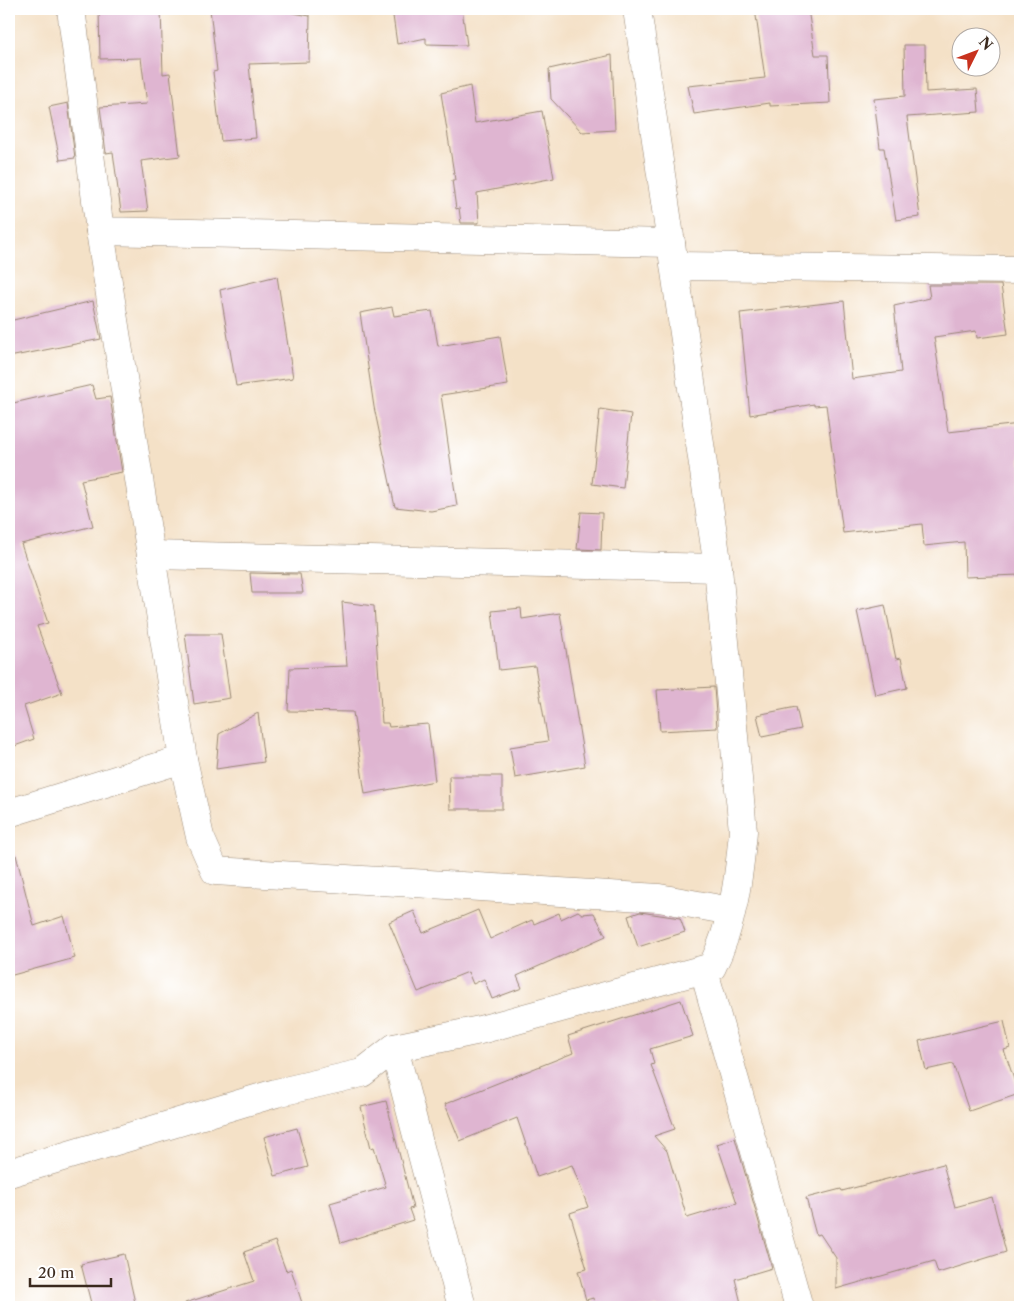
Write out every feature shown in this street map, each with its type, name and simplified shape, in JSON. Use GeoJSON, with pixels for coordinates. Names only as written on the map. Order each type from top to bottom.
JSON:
{"type":"FeatureCollection","features":[{"type":"Feature","properties":{"kind":"street"},"geometry":{"type":"LineString","coordinates":[[71,9],[100,231],[183,759],[200,837],[215,871],[659,898],[731,911]]}},
{"type":"Feature","properties":{"kind":"street"},"geometry":{"type":"LineString","coordinates":[[9,1173],[276,1093],[362,1073],[394,1048],[480,1030],[704,971],[712,967],[719,953],[740,872],[743,831],[718,568],[637,9]]}},
{"type":"Feature","properties":{"kind":"street"},"geometry":{"type":"LineString","coordinates":[[100,231],[1020,270]]}},
{"type":"Feature","properties":{"kind":"street"},"geometry":{"type":"LineString","coordinates":[[151,554],[718,568]]}},
{"type":"Feature","properties":{"kind":"street"},"geometry":{"type":"LineString","coordinates":[[9,813],[183,759]]}},
{"type":"Feature","properties":{"kind":"street"},"geometry":{"type":"LineString","coordinates":[[704,971],[798,1307]]}},
{"type":"Feature","properties":{"kind":"street"},"geometry":{"type":"LineString","coordinates":[[394,1048],[462,1307]]}},
{"type":"Feature","properties":{"kind":"building"},"geometry":{"type":"Polygon","coordinates":[[[99,9],[161,9],[163,74],[170,73],[180,156],[141,161],[148,211],[121,212],[113,152],[106,153],[100,107],[147,104],[141,58],[100,59],[99,9]]]}},
{"type":"Feature","properties":{"kind":"building"},"geometry":{"type":"Polygon","coordinates":[[[210,9],[288,12],[310,16],[309,62],[249,64],[256,138],[221,141],[213,72],[217,71],[210,9]]]}},
{"type":"Feature","properties":{"kind":"building"},"geometry":{"type":"Polygon","coordinates":[[[392,9],[462,9],[467,45],[426,44],[426,38],[397,44],[392,9]]]}},
{"type":"Feature","properties":{"kind":"building"},"geometry":{"type":"Polygon","coordinates":[[[755,9],[808,9],[815,55],[828,55],[830,103],[770,106],[770,103],[694,114],[688,86],[765,78],[755,9]]]}},
{"type":"Feature","properties":{"kind":"building"},"geometry":{"type":"Polygon","coordinates":[[[904,45],[925,45],[926,92],[977,89],[979,112],[907,117],[920,217],[896,220],[884,148],[880,148],[874,99],[905,96],[904,45]]]}},
{"type":"Feature","properties":{"kind":"building"},"geometry":{"type":"Polygon","coordinates":[[[612,55],[615,130],[582,132],[551,99],[549,69],[612,55]]]}},
{"type":"Feature","properties":{"kind":"building"},"geometry":{"type":"Polygon","coordinates":[[[470,86],[475,123],[542,111],[554,178],[477,193],[479,223],[461,223],[459,208],[456,209],[452,180],[455,180],[441,93],[470,86]]]}},
{"type":"Feature","properties":{"kind":"building"},"geometry":{"type":"Polygon","coordinates":[[[68,103],[75,158],[60,160],[49,107],[68,103]]]}},
{"type":"Feature","properties":{"kind":"building"},"geometry":{"type":"Polygon","coordinates":[[[277,276],[293,378],[236,386],[220,290],[277,276]]]}},
{"type":"Feature","properties":{"kind":"building"},"geometry":{"type":"Polygon","coordinates":[[[928,285],[1001,285],[1008,334],[977,338],[976,331],[934,337],[948,432],[1020,424],[1020,575],[965,577],[964,542],[924,546],[922,524],[843,533],[826,405],[814,406],[814,404],[750,415],[740,313],[844,301],[852,379],[901,372],[894,306],[930,298],[928,285]]]}},
{"type":"Feature","properties":{"kind":"building"},"geometry":{"type":"Polygon","coordinates":[[[93,301],[101,339],[9,357],[9,321],[93,301]]]}},
{"type":"Feature","properties":{"kind":"building"},"geometry":{"type":"Polygon","coordinates":[[[392,307],[394,316],[432,311],[438,346],[500,336],[508,385],[441,395],[457,506],[431,511],[395,507],[374,407],[360,313],[392,307]]]}},
{"type":"Feature","properties":{"kind":"building"},"geometry":{"type":"Polygon","coordinates":[[[92,385],[96,399],[110,397],[122,472],[81,480],[93,526],[21,544],[48,623],[37,626],[62,693],[24,706],[34,739],[9,748],[9,404],[92,385]]]}},
{"type":"Feature","properties":{"kind":"building"},"geometry":{"type":"Polygon","coordinates":[[[600,409],[631,414],[623,488],[592,484],[600,409]]]}},
{"type":"Feature","properties":{"kind":"building"},"geometry":{"type":"Polygon","coordinates":[[[581,512],[602,513],[601,550],[577,549],[581,512]]]}},
{"type":"Feature","properties":{"kind":"building"},"geometry":{"type":"Polygon","coordinates":[[[250,573],[300,574],[303,593],[252,593],[250,573]]]}},
{"type":"Feature","properties":{"kind":"building"},"geometry":{"type":"Polygon","coordinates":[[[342,602],[374,606],[382,723],[388,723],[389,727],[428,724],[435,781],[365,794],[353,712],[288,711],[290,668],[347,666],[342,602]]]}},
{"type":"Feature","properties":{"kind":"building"},"geometry":{"type":"Polygon","coordinates":[[[885,605],[896,659],[901,658],[907,688],[875,695],[857,611],[885,605]]]}},
{"type":"Feature","properties":{"kind":"building"},"geometry":{"type":"Polygon","coordinates":[[[521,608],[522,619],[560,613],[585,766],[515,778],[510,747],[548,741],[535,666],[499,670],[492,611],[521,608]]]}},
{"type":"Feature","properties":{"kind":"building"},"geometry":{"type":"Polygon","coordinates":[[[185,634],[221,634],[230,698],[194,704],[185,634]]]}},
{"type":"Feature","properties":{"kind":"building"},"geometry":{"type":"Polygon","coordinates":[[[714,687],[717,728],[660,731],[657,690],[714,687]]]}},
{"type":"Feature","properties":{"kind":"building"},"geometry":{"type":"Polygon","coordinates":[[[796,707],[801,729],[762,737],[757,715],[796,707]]]}},
{"type":"Feature","properties":{"kind":"building"},"geometry":{"type":"Polygon","coordinates":[[[258,713],[264,762],[216,769],[219,734],[258,713]]]}},
{"type":"Feature","properties":{"kind":"building"},"geometry":{"type":"Polygon","coordinates":[[[449,776],[502,776],[502,809],[450,809],[449,776]]]}},
{"type":"Feature","properties":{"kind":"building"},"geometry":{"type":"Polygon","coordinates":[[[16,855],[34,926],[64,916],[75,958],[9,976],[9,856],[16,855]]]}},
{"type":"Feature","properties":{"kind":"building"},"geometry":{"type":"Polygon","coordinates":[[[478,910],[490,939],[532,920],[534,924],[559,913],[561,919],[578,911],[582,914],[594,913],[606,936],[517,976],[522,988],[492,999],[484,979],[473,984],[468,972],[418,992],[389,922],[414,911],[423,933],[478,910]]]}},
{"type":"Feature","properties":{"kind":"building"},"geometry":{"type":"Polygon","coordinates":[[[640,912],[680,918],[685,932],[638,947],[628,916],[640,912]]]}},
{"type":"Feature","properties":{"kind":"building"},"geometry":{"type":"Polygon","coordinates":[[[681,1000],[693,1036],[650,1049],[654,1064],[651,1065],[675,1129],[654,1136],[667,1151],[687,1218],[737,1203],[717,1144],[735,1138],[772,1268],[735,1279],[742,1307],[595,1307],[593,1298],[586,1300],[578,1271],[587,1269],[570,1213],[588,1207],[572,1165],[537,1177],[517,1118],[460,1141],[445,1104],[573,1053],[568,1036],[681,1000]]]}},
{"type":"Feature","properties":{"kind":"building"},"geometry":{"type":"Polygon","coordinates":[[[1004,1021],[1010,1048],[1004,1050],[1019,1094],[969,1111],[953,1064],[926,1070],[919,1041],[1004,1021]]]}},
{"type":"Feature","properties":{"kind":"building"},"geometry":{"type":"Polygon","coordinates":[[[386,1101],[413,1208],[409,1209],[413,1220],[341,1243],[330,1203],[386,1187],[374,1147],[371,1148],[361,1107],[386,1101]]]}},
{"type":"Feature","properties":{"kind":"building"},"geometry":{"type":"Polygon","coordinates":[[[297,1128],[308,1167],[275,1176],[264,1137],[297,1128]]]}},
{"type":"Feature","properties":{"kind":"building"},"geometry":{"type":"Polygon","coordinates":[[[943,1164],[955,1207],[992,1197],[1006,1252],[938,1273],[934,1261],[836,1289],[836,1258],[820,1234],[816,1235],[806,1198],[841,1189],[842,1191],[943,1164]]]}},
{"type":"Feature","properties":{"kind":"building"},"geometry":{"type":"Polygon","coordinates":[[[275,1241],[286,1271],[291,1269],[302,1303],[289,1307],[186,1307],[185,1303],[254,1281],[244,1252],[275,1241]]]}},
{"type":"Feature","properties":{"kind":"building"},"geometry":{"type":"Polygon","coordinates":[[[124,1254],[136,1307],[92,1307],[81,1264],[124,1254]]]}}]}
